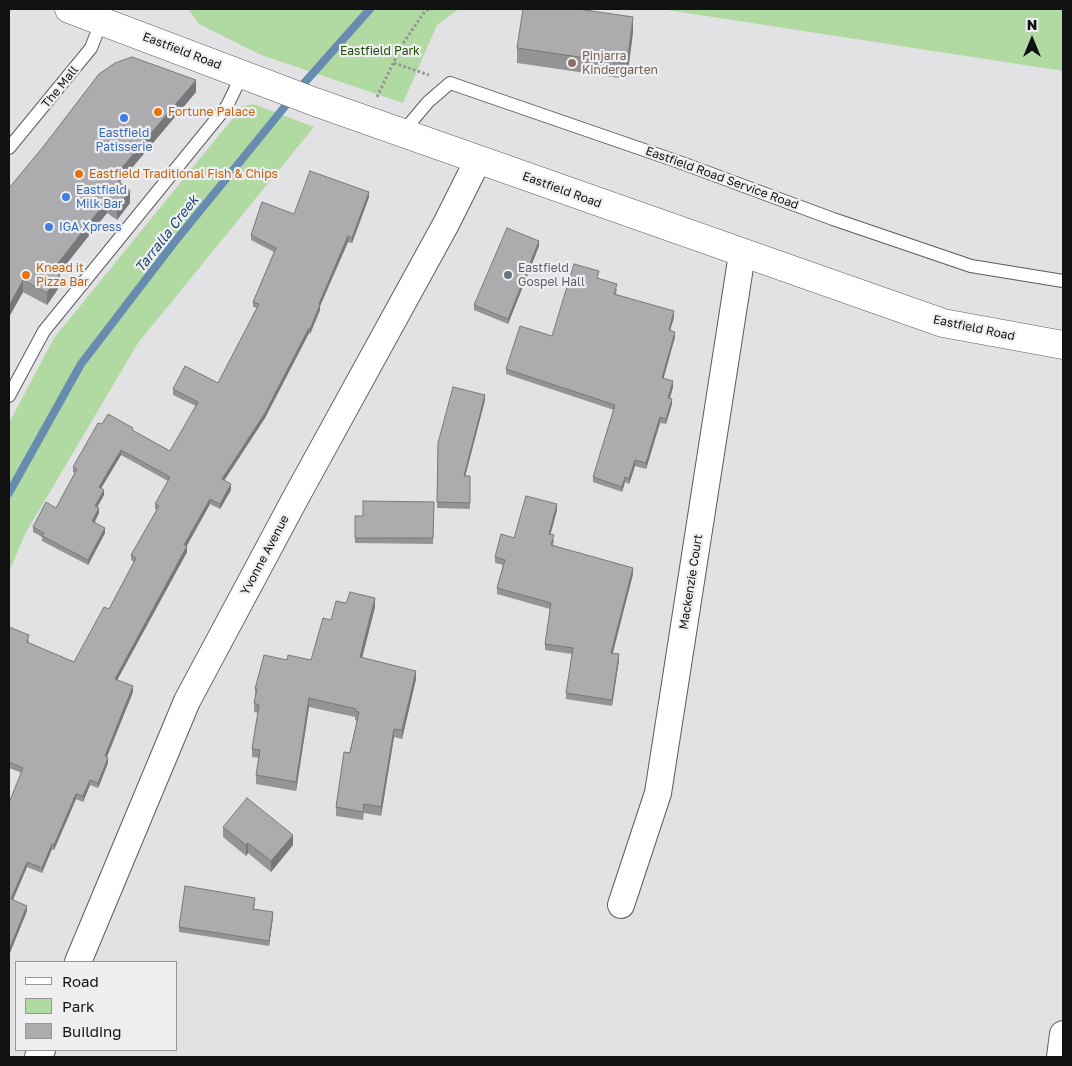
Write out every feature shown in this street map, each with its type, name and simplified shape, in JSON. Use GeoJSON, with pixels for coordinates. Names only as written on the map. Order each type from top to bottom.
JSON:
{"type":"FeatureCollection","features":[{"type":"Feature","properties":{"kind":"main road","name":"Eastfield Road"},"geometry":{"type":"LineString","coordinates":[[69,9],[315,102],[742,254],[943,323],[1063,345]]}},
{"type":"Feature","properties":{"kind":"street","name":"Yvonne Avenue"},"geometry":{"type":"LineString","coordinates":[[78,961],[187,701],[446,224],[478,160]]}},
{"type":"Feature","properties":{"kind":"street","name":"Mackenzie Court"},"geometry":{"type":"LineString","coordinates":[[621,905],[658,793],[742,254]]}},
{"type":"Feature","properties":{"kind":"street"},"geometry":{"type":"LineString","coordinates":[[1060,1057],[1063,1034]]}},
{"type":"Feature","properties":{"kind":"lane","name":"The Mall"},"geometry":{"type":"LineString","coordinates":[[9,148],[91,48],[102,20]]}},
{"type":"Feature","properties":{"kind":"lane"},"geometry":{"type":"LineString","coordinates":[[9,396],[44,331],[227,106],[242,74]]}},
{"type":"Feature","properties":{"kind":"lane"},"geometry":{"type":"LineString","coordinates":[[402,133],[428,102],[450,82]]}},
{"type":"Feature","properties":{"kind":"lane","name":"Eastfield Road Service Road"},"geometry":{"type":"LineString","coordinates":[[450,82],[679,162],[833,219],[971,266],[1063,281]]}},
{"type":"Feature","properties":{"kind":"path"},"geometry":{"type":"LineString","coordinates":[[367,120],[402,45],[429,9]]}},
{"type":"Feature","properties":{"kind":"path"},"geometry":{"type":"LineString","coordinates":[[394,63],[450,82]]}},
{"type":"Feature","properties":{"kind":"green space","name":"Eastfield Park"},"geometry":{"type":"Polygon","coordinates":[[[188,9],[459,9],[437,25],[403,103],[261,55],[199,24],[188,9]]]}},
{"type":"Feature","properties":{"kind":"green space"},"geometry":{"type":"Polygon","coordinates":[[[661,9],[1063,9],[1063,71],[661,9]]]}},
{"type":"Feature","properties":{"kind":"green space"},"geometry":{"type":"Polygon","coordinates":[[[253,104],[314,127],[138,343],[25,534],[9,572],[9,423],[54,338],[242,107],[253,104]]]}},
{"type":"Feature","properties":{"kind":"building"},"geometry":{"type":"Polygon","coordinates":[[[523,9],[578,9],[633,17],[627,64],[517,48],[523,9]]]}},
{"type":"Feature","properties":{"kind":"building"},"geometry":{"type":"Polygon","coordinates":[[[132,57],[196,80],[114,177],[130,191],[117,208],[107,201],[89,223],[53,270],[60,274],[47,293],[23,280],[9,306],[9,188],[99,74],[115,63],[132,57]]]}},
{"type":"Feature","properties":{"kind":"building"},"geometry":{"type":"Polygon","coordinates":[[[310,171],[369,192],[352,238],[348,236],[310,329],[265,413],[222,479],[231,484],[220,504],[210,499],[184,545],[187,546],[115,679],[133,686],[105,756],[108,758],[98,783],[90,780],[83,796],[76,794],[42,868],[27,862],[11,899],[27,906],[9,950],[9,803],[23,768],[9,762],[9,627],[29,635],[27,642],[74,662],[104,607],[109,609],[136,558],[131,555],[159,506],[155,504],[170,477],[121,450],[99,487],[104,490],[95,506],[99,508],[92,521],[105,528],[88,560],[42,536],[44,533],[33,527],[46,502],[56,508],[77,469],[73,467],[98,423],[102,424],[108,414],[170,451],[198,402],[173,389],[185,366],[218,383],[259,304],[253,302],[276,248],[251,235],[262,202],[294,214],[310,171]]]}},
{"type":"Feature","properties":{"kind":"building"},"geometry":{"type":"Polygon","coordinates":[[[507,228],[539,241],[508,319],[474,305],[507,228]]]}},
{"type":"Feature","properties":{"kind":"building"},"geometry":{"type":"Polygon","coordinates":[[[574,264],[599,271],[597,278],[617,284],[614,294],[674,311],[669,330],[675,332],[662,378],[673,381],[668,398],[672,399],[666,419],[660,417],[646,463],[635,460],[629,479],[625,477],[622,487],[593,477],[615,405],[506,369],[520,326],[552,336],[574,264]]]}},
{"type":"Feature","properties":{"kind":"building"},"geometry":{"type":"Polygon","coordinates":[[[453,387],[485,395],[464,476],[470,476],[470,503],[437,502],[438,443],[453,387]]]}},
{"type":"Feature","properties":{"kind":"building"},"geometry":{"type":"Polygon","coordinates":[[[526,496],[557,504],[549,534],[554,535],[551,545],[633,568],[611,653],[619,654],[612,700],[566,693],[573,648],[545,644],[551,603],[497,588],[505,560],[495,557],[501,534],[514,538],[526,496]]]}},
{"type":"Feature","properties":{"kind":"building"},"geometry":{"type":"Polygon","coordinates":[[[363,501],[434,502],[433,538],[355,538],[355,516],[363,516],[363,501]]]}},
{"type":"Feature","properties":{"kind":"building"},"geometry":{"type":"Polygon","coordinates":[[[350,592],[375,598],[360,657],[416,671],[402,730],[394,729],[381,807],[364,804],[363,812],[336,807],[344,752],[350,753],[359,712],[355,711],[356,709],[309,698],[296,782],[256,775],[260,750],[252,749],[259,705],[254,703],[257,689],[255,689],[264,655],[287,660],[288,655],[311,660],[323,618],[331,620],[336,601],[346,603],[350,592]]]}},
{"type":"Feature","properties":{"kind":"building"},"geometry":{"type":"Polygon","coordinates":[[[247,798],[293,835],[271,861],[223,827],[247,798]]]}},
{"type":"Feature","properties":{"kind":"building"},"geometry":{"type":"Polygon","coordinates":[[[185,886],[255,898],[253,909],[273,912],[269,941],[179,927],[185,886]]]}},
{"type":"Feature","properties":{"kind":"waterway","name":"Tarralla Creek"},"geometry":{"type":"LineString","coordinates":[[298,90],[370,9]]}},
{"type":"Feature","properties":{"kind":"waterway","name":"Tarralla Creek"},"geometry":{"type":"LineString","coordinates":[[9,493],[81,364],[173,244],[291,99]]}},
{"type":"Feature","properties":{"kind":"place","name":"Pinjarra Kindergarten"},"geometry":{"type":"Point","coordinates":[572,63]}},
{"type":"Feature","properties":{"kind":"place","name":"Fortune Palace"},"geometry":{"type":"Point","coordinates":[158,112]}},
{"type":"Feature","properties":{"kind":"place","name":"Eastfield Patisserie"},"geometry":{"type":"Point","coordinates":[124,118]}},
{"type":"Feature","properties":{"kind":"place","name":"Eastfield Traditional Fish & Chips"},"geometry":{"type":"Point","coordinates":[79,174]}},
{"type":"Feature","properties":{"kind":"place","name":"Eastfield Milk Bar"},"geometry":{"type":"Point","coordinates":[66,197]}},
{"type":"Feature","properties":{"kind":"place","name":"IGA Xpress"},"geometry":{"type":"Point","coordinates":[49,227]}},
{"type":"Feature","properties":{"kind":"place","name":"Knead it Pizza Bar"},"geometry":{"type":"Point","coordinates":[26,275]}},
{"type":"Feature","properties":{"kind":"place","name":"Eastfield Gospel Hall"},"geometry":{"type":"Point","coordinates":[508,275]}}]}
